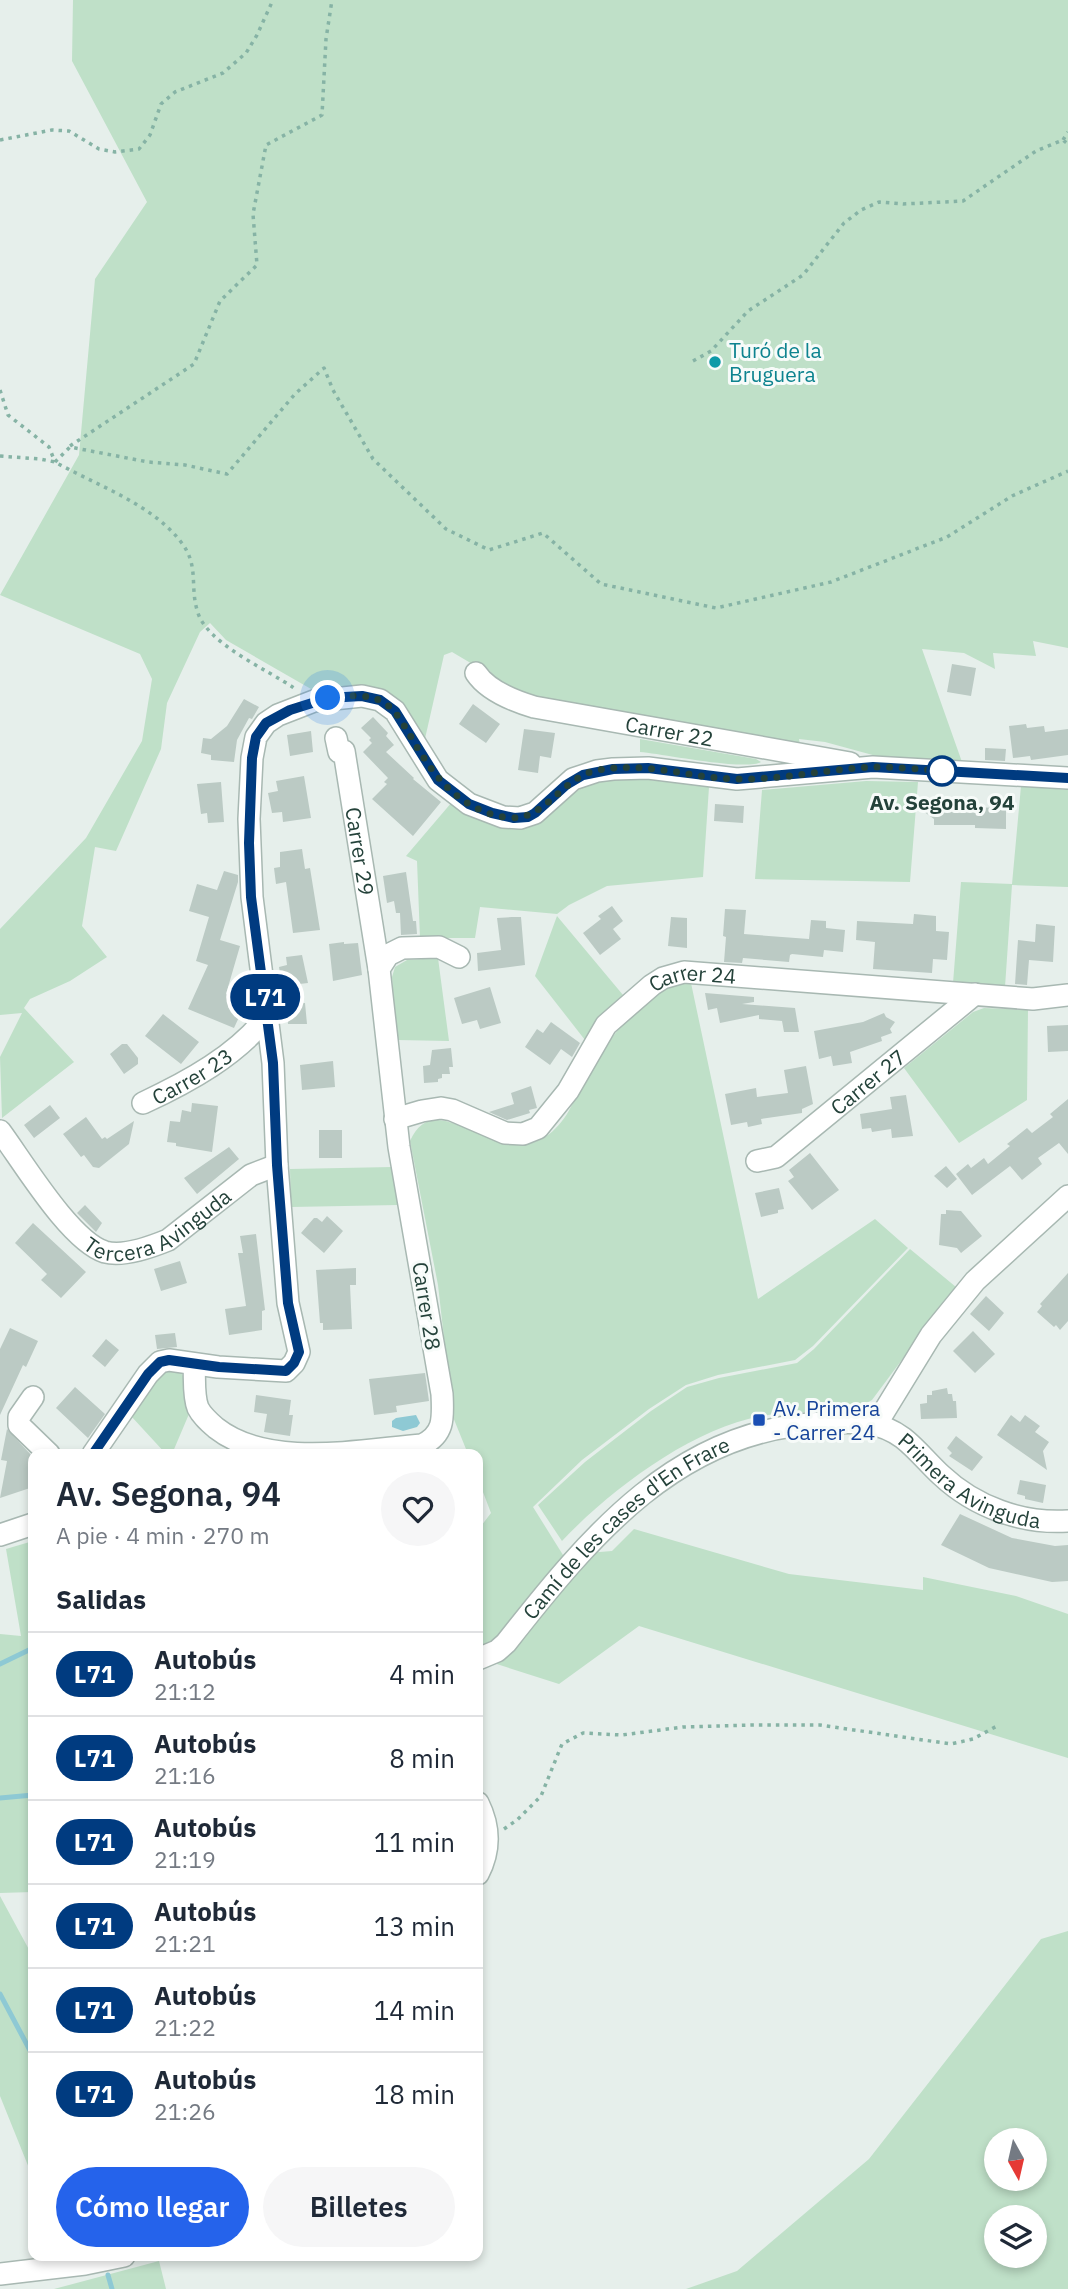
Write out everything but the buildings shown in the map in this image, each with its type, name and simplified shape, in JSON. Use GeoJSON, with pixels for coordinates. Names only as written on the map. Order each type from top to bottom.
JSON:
{"type":"FeatureCollection","features":[{"type":"Feature","properties":{"kind":"street","name":"Carrer 22"},"geometry":{"type":"LineString","coordinates":[[476,673],[490,687],[541,709],[873,767]]}},
{"type":"Feature","properties":{"kind":"street"},"geometry":{"type":"LineString","coordinates":[[96,1449],[148,1374],[160,1362],[169,1360],[194,1365],[286,1371],[299,1352],[288,1303],[277,1165],[277,1108],[268,1015],[251,897],[249,843],[252,758],[256,737],[266,723],[278,715],[314,701],[362,696],[380,700],[395,711],[438,780],[469,804],[503,817],[528,817],[573,779],[597,771],[648,768],[737,779],[873,767],[1068,778]]}},
{"type":"Feature","properties":{"kind":"street","name":"Carrer 29"},"geometry":{"type":"LineString","coordinates":[[336,738],[339,752],[344,751],[379,969]]}},
{"type":"Feature","properties":{"kind":"street"},"geometry":{"type":"LineString","coordinates":[[379,969],[388,955],[402,948],[439,947],[459,957]]}},
{"type":"Feature","properties":{"kind":"street","name":"Carrer 28"},"geometry":{"type":"LineString","coordinates":[[366,1449],[422,1445],[436,1437],[443,1423],[442,1394],[395,1119],[379,969]]}},
{"type":"Feature","properties":{"kind":"street","name":"Carrer 24"},"geometry":{"type":"LineString","coordinates":[[395,1119],[441,1108],[452,1110],[505,1133],[523,1134],[538,1128],[568,1091],[606,1025],[652,985],[663,978],[684,972],[1043,999],[1068,995]]}},
{"type":"Feature","properties":{"kind":"street","name":"Carrer 27"},"geometry":{"type":"LineString","coordinates":[[757,1161],[776,1157],[975,994]]}},
{"type":"Feature","properties":{"kind":"street","name":"Carrer 23"},"geometry":{"type":"LineString","coordinates":[[143,1103],[175,1088],[218,1059],[248,1037],[268,1015]]}},
{"type":"Feature","properties":{"kind":"street","name":"Tercera Avinguda"},"geometry":{"type":"LineString","coordinates":[[0,1131],[70,1226],[83,1240],[107,1253],[121,1253],[168,1240],[251,1175],[277,1165]]}},
{"type":"Feature","properties":{"kind":"street"},"geometry":{"type":"LineString","coordinates":[[877,1423],[931,1335],[968,1290],[1000,1256],[1068,1196]]}},
{"type":"Feature","properties":{"kind":"street","name":"Carrer 28"},"geometry":{"type":"LineString","coordinates":[[194,1365],[197,1405],[201,1413],[227,1436],[247,1446],[264,1449]]}},
{"type":"Feature","properties":{"kind":"street"},"geometry":{"type":"LineString","coordinates":[[33,1397],[19,1418],[19,1425],[44,1449]]}},
{"type":"Feature","properties":{"kind":"street","name":"Camí de les cases d'En Frare"},"geometry":{"type":"LineString","coordinates":[[483,1657],[497,1651],[506,1643],[587,1544],[637,1497],[660,1480],[732,1441],[760,1432],[818,1423],[877,1423]]}},
{"type":"Feature","properties":{"kind":"street","name":"Primera Avinguda"},"geometry":{"type":"LineString","coordinates":[[877,1423],[903,1438],[943,1477],[985,1505],[1025,1519],[1068,1521]]}},
{"type":"Feature","properties":{"kind":"street"},"geometry":{"type":"LineString","coordinates":[[0,1535],[28,1526]]}},
{"type":"Feature","properties":{"kind":"street"},"geometry":{"type":"LineString","coordinates":[[483,1816],[488,1840],[483,1862]]}},
{"type":"Feature","properties":{"kind":"street"},"geometry":{"type":"LineString","coordinates":[[0,2274],[100,2261]]}},
{"type":"Feature","properties":{"kind":"path"},"geometry":{"type":"LineString","coordinates":[[0,140],[52,130],[69,131],[99,149],[115,152],[139,149],[150,135],[162,104],[175,92],[223,73],[246,53],[273,0]]}},
{"type":"Feature","properties":{"kind":"path"},"geometry":{"type":"LineString","coordinates":[[55,462],[69,447],[194,364],[220,301],[257,265],[253,214],[266,145],[322,115],[326,39],[332,0]]}},
{"type":"Feature","properties":{"kind":"path"},"geometry":{"type":"LineString","coordinates":[[692,360],[711,351],[748,311],[803,275],[844,223],[861,210],[879,202],[903,204],[963,201],[1037,151],[1063,140],[1068,132]]}},
{"type":"Feature","properties":{"kind":"path"},"geometry":{"type":"LineString","coordinates":[[1063,140],[1068,144]]}},
{"type":"Feature","properties":{"kind":"path"},"geometry":{"type":"LineString","coordinates":[[69,447],[227,474],[295,394],[324,368],[333,390],[373,459],[446,529],[489,550],[543,533],[601,584],[716,608],[831,582],[922,547],[947,537],[1012,496],[1068,471]]}},
{"type":"Feature","properties":{"kind":"path"},"geometry":{"type":"LineString","coordinates":[[0,390],[8,415],[49,447],[55,462]]}},
{"type":"Feature","properties":{"kind":"path"},"geometry":{"type":"LineString","coordinates":[[0,456],[55,462],[148,511],[173,533],[188,552],[192,562],[196,604],[202,622],[218,639],[314,701]]}},
{"type":"Feature","properties":{"kind":"path"},"geometry":{"type":"LineString","coordinates":[[488,1840],[517,1820],[541,1796],[562,1744],[583,1733],[622,1735],[683,1727],[820,1725],[951,1744],[973,1739],[997,1726]]}},
{"type":"Feature","properties":{"kind":"green space"},"geometry":{"type":"Polygon","coordinates":[[[73,0],[1068,0],[1068,648],[1033,641],[1036,656],[993,653],[995,669],[964,653],[922,649],[962,762],[880,757],[825,742],[799,739],[800,745],[544,704],[509,691],[486,667],[474,665],[452,652],[444,655],[424,743],[404,708],[388,694],[367,685],[318,693],[226,640],[210,623],[200,632],[167,703],[161,749],[116,851],[95,847],[82,926],[107,957],[70,981],[30,999],[24,1008],[74,1062],[2,1118],[0,1057],[22,1013],[0,1015],[0,929],[86,838],[142,741],[152,679],[140,654],[0,595],[79,455],[95,279],[147,202],[72,61],[73,0]]]}},
{"type":"Feature","properties":{"kind":"green space"},"geometry":{"type":"Polygon","coordinates":[[[640,739],[761,762],[739,765],[640,752],[640,739]]]}},
{"type":"Feature","properties":{"kind":"green space"},"geometry":{"type":"Polygon","coordinates":[[[642,779],[709,787],[703,877],[607,886],[557,914],[480,907],[475,938],[420,938],[417,861],[406,856],[452,802],[494,825],[514,829],[526,828],[537,824],[591,784],[642,779]]]}},
{"type":"Feature","properties":{"kind":"green space"},"geometry":{"type":"Polygon","coordinates":[[[866,781],[918,782],[910,882],[755,879],[762,790],[866,781]]]}},
{"type":"Feature","properties":{"kind":"green space"},"geometry":{"type":"Polygon","coordinates":[[[1021,786],[1068,790],[1068,887],[1012,885],[1005,987],[953,983],[961,882],[1012,884],[1021,786]]]}},
{"type":"Feature","properties":{"kind":"green space"},"geometry":{"type":"Polygon","coordinates":[[[557,916],[623,995],[603,1013],[585,1040],[535,976],[557,916]]]}},
{"type":"Feature","properties":{"kind":"green space"},"geometry":{"type":"Polygon","coordinates":[[[438,958],[449,1041],[397,1040],[392,977],[395,967],[407,960],[438,958]]]}},
{"type":"Feature","properties":{"kind":"green space"},"geometry":{"type":"Polygon","coordinates":[[[682,983],[691,983],[758,1299],[875,1219],[908,1248],[813,1346],[795,1360],[718,1375],[686,1385],[649,1409],[582,1460],[533,1507],[563,1555],[612,1551],[634,1529],[789,1574],[923,1590],[923,1577],[1016,1596],[1068,1614],[1068,1758],[639,1626],[559,1684],[483,1660],[483,1523],[491,1513],[483,1492],[483,1449],[466,1449],[453,1417],[438,1285],[410,1141],[423,1124],[439,1120],[501,1142],[523,1145],[545,1137],[567,1114],[612,1037],[643,1005],[661,992],[682,983]]]}},
{"type":"Feature","properties":{"kind":"green space"},"geometry":{"type":"Polygon","coordinates":[[[984,1008],[1028,1010],[1027,1100],[959,1143],[904,1068],[973,1012],[984,1008]]]}},
{"type":"Feature","properties":{"kind":"green space"},"geometry":{"type":"Polygon","coordinates":[[[392,1167],[398,1205],[291,1207],[290,1169],[392,1167]]]}},
{"type":"Feature","properties":{"kind":"green space"},"geometry":{"type":"Polygon","coordinates":[[[910,1249],[956,1287],[872,1400],[849,1408],[761,1416],[707,1434],[653,1464],[628,1482],[562,1541],[538,1505],[585,1462],[687,1387],[797,1363],[814,1349],[910,1249]]]}},
{"type":"Feature","properties":{"kind":"green space"},"geometry":{"type":"Polygon","coordinates":[[[173,1369],[184,1377],[189,1414],[174,1449],[161,1449],[131,1416],[161,1373],[173,1369]]]}},
{"type":"Feature","properties":{"kind":"green space"},"geometry":{"type":"Polygon","coordinates":[[[28,1542],[28,1892],[0,1893],[0,1634],[21,1636],[6,1549],[28,1542]]]}},
{"type":"Feature","properties":{"kind":"green space"},"geometry":{"type":"Polygon","coordinates":[[[0,1896],[28,1948],[28,2166],[0,2096],[0,1896]]]}},
{"type":"Feature","properties":{"kind":"green space"},"geometry":{"type":"Polygon","coordinates":[[[1068,1931],[1068,2289],[686,2289],[737,2271],[869,2159],[1041,1939],[1068,1931]]]}},
{"type":"Feature","properties":{"kind":"green space"},"geometry":{"type":"Polygon","coordinates":[[[159,2261],[166,2289],[54,2289],[159,2261]]]}},
{"type":"Feature","properties":{"kind":"water"},"geometry":{"type":"Polygon","coordinates":[[[416,1415],[420,1423],[417,1427],[403,1431],[392,1427],[392,1421],[396,1418],[416,1415]]]}},
{"type":"Feature","properties":{"kind":"waterway"},"geometry":{"type":"LineString","coordinates":[[0,1664],[28,1650]]}},
{"type":"Feature","properties":{"kind":"waterway"},"geometry":{"type":"LineString","coordinates":[[0,1798],[28,1795]]}},
{"type":"Feature","properties":{"kind":"waterway"},"geometry":{"type":"LineString","coordinates":[[0,1994],[28,2047]]}},
{"type":"Feature","properties":{"kind":"waterway"},"geometry":{"type":"LineString","coordinates":[[108,2275],[112,2289]]}},
{"type":"Feature","properties":{"kind":"bus line","name":"L71"},"geometry":{"type":"LineString","coordinates":[[96,1449],[148,1374],[160,1362],[169,1360],[194,1365],[286,1371],[299,1352],[288,1303],[277,1165],[277,1108],[273,1063],[251,897],[249,843],[252,758],[256,737],[266,723],[278,715],[328,698],[362,696],[380,700],[395,711],[438,780],[469,804],[503,817],[514,818],[528,817],[535,813],[573,779],[613,769],[648,768],[737,779],[873,767],[1068,778]]}},
{"type":"Feature","properties":{"kind":"place","name":"Turó de la Bruguera"},"geometry":{"type":"Point","coordinates":[715,362]}},
{"type":"Feature","properties":{"kind":"place","name":"Av. Segona, 94"},"geometry":{"type":"Point","coordinates":[942,771]}},
{"type":"Feature","properties":{"kind":"place","name":"Av. Primera - Carrer 24"},"geometry":{"type":"Point","coordinates":[759,1420]}},
{"type":"Feature","properties":{"kind":"route"},"geometry":{"type":"LineString","coordinates":[[328,698],[362,696],[380,700],[395,711],[438,780],[469,804],[503,817],[528,817],[573,779],[613,769],[648,768],[737,779],[873,767],[942,771]]}}]}
